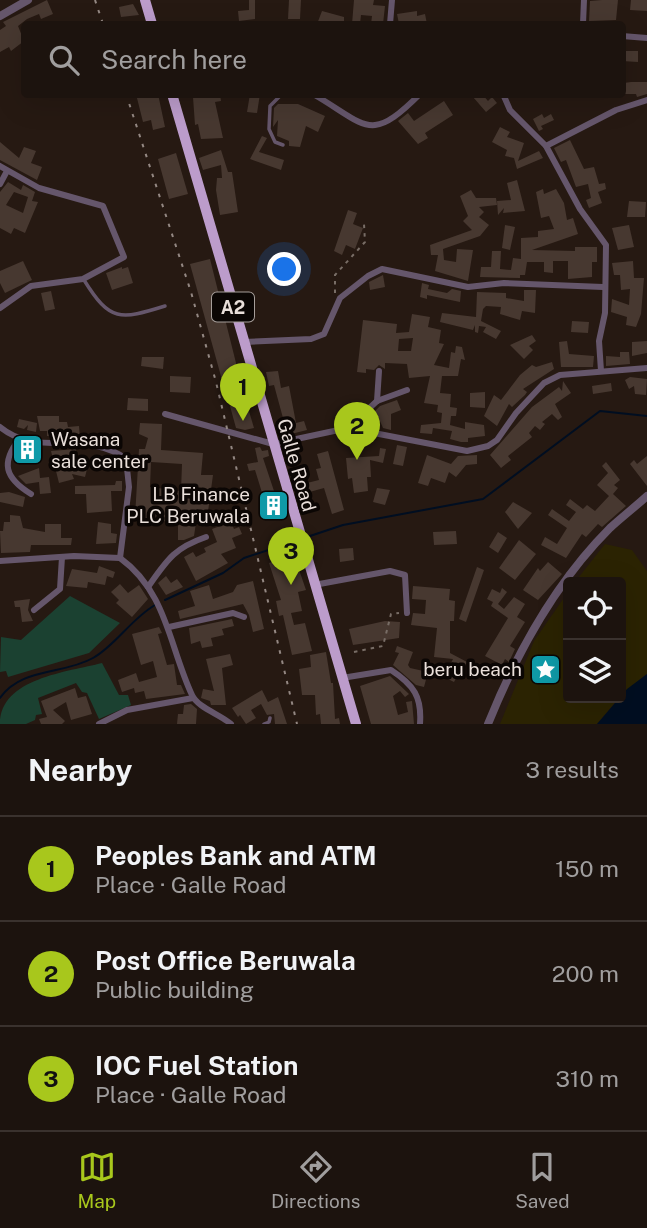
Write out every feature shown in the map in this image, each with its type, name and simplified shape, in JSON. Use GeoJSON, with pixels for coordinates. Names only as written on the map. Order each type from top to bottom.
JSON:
{"type":"FeatureCollection","features":[{"type":"Feature","properties":{"kind":"highway"},"geometry":{"type":"LineString","coordinates":[[145,0],[151,21]]}},
{"type":"Feature","properties":{"kind":"highway","name":"Galle Road"},"geometry":{"type":"LineString","coordinates":[[176,98],[294,520],[356,724]]}},
{"type":"Feature","properties":{"kind":"street"},"geometry":{"type":"LineString","coordinates":[[0,16],[28,0]]}},
{"type":"Feature","properties":{"kind":"street"},"geometry":{"type":"LineString","coordinates":[[390,21],[392,0]]}},
{"type":"Feature","properties":{"kind":"street"},"geometry":{"type":"LineString","coordinates":[[583,21],[584,0]]}},
{"type":"Feature","properties":{"kind":"street"},"geometry":{"type":"LineString","coordinates":[[626,36],[647,38]]}},
{"type":"Feature","properties":{"kind":"street"},"geometry":{"type":"LineString","coordinates":[[319,98],[350,118],[378,127],[388,124],[416,98]]}},
{"type":"Feature","properties":{"kind":"street"},"geometry":{"type":"LineString","coordinates":[[505,98],[510,110],[546,146],[580,209],[606,245],[603,287],[605,313],[599,341],[601,371]]}},
{"type":"Feature","properties":{"kind":"street"},"geometry":{"type":"LineString","coordinates":[[546,146],[616,110],[647,100]]}},
{"type":"Feature","properties":{"kind":"street"},"geometry":{"type":"LineString","coordinates":[[0,166],[58,196],[103,206],[124,257],[83,279],[32,286],[0,308]]}},
{"type":"Feature","properties":{"kind":"street"},"geometry":{"type":"LineString","coordinates":[[0,184],[7,171]]}},
{"type":"Feature","properties":{"kind":"street"},"geometry":{"type":"LineString","coordinates":[[244,342],[311,339],[324,334],[335,316],[340,298],[368,276],[383,270],[468,287],[505,284],[603,287]]}},
{"type":"Feature","properties":{"kind":"street"},"geometry":{"type":"LineString","coordinates":[[165,414],[273,444],[348,428],[467,451],[479,449],[497,440],[516,413],[544,383],[560,375],[647,368]]}},
{"type":"Feature","properties":{"kind":"street"},"geometry":{"type":"LineString","coordinates":[[377,401],[379,370]]}},
{"type":"Feature","properties":{"kind":"street"},"geometry":{"type":"LineString","coordinates":[[348,428],[377,401],[407,390]]}},
{"type":"Feature","properties":{"kind":"street"},"geometry":{"type":"LineString","coordinates":[[0,427],[29,442],[110,447],[126,459],[129,487],[120,558]]}},
{"type":"Feature","properties":{"kind":"street"},"geometry":{"type":"LineString","coordinates":[[20,438],[9,451],[9,477],[12,482],[31,494]]}},
{"type":"Feature","properties":{"kind":"street"},"geometry":{"type":"LineString","coordinates":[[488,724],[518,656],[552,600],[603,536],[647,496]]}},
{"type":"Feature","properties":{"kind":"street"},"geometry":{"type":"LineString","coordinates":[[148,587],[172,553],[182,545],[206,537]]}},
{"type":"Feature","properties":{"kind":"street"},"geometry":{"type":"LineString","coordinates":[[34,610],[60,589],[62,557]]}},
{"type":"Feature","properties":{"kind":"street"},"geometry":{"type":"LineString","coordinates":[[0,561],[62,557],[120,558],[148,587],[163,609],[193,698],[231,724]]}},
{"type":"Feature","properties":{"kind":"street"},"geometry":{"type":"LineString","coordinates":[[314,585],[390,571],[405,575],[407,613]]}},
{"type":"Feature","properties":{"kind":"street"},"geometry":{"type":"LineString","coordinates":[[169,627],[233,612],[244,617]]}},
{"type":"Feature","properties":{"kind":"street"},"geometry":{"type":"LineString","coordinates":[[342,678],[391,670],[406,680],[420,697],[420,724]]}},
{"type":"Feature","properties":{"kind":"street"},"geometry":{"type":"LineString","coordinates":[[99,724],[127,710],[193,698]]}},
{"type":"Feature","properties":{"kind":"lane"},"geometry":{"type":"LineString","coordinates":[[278,98],[270,107],[269,129],[275,142],[283,145]]}},
{"type":"Feature","properties":{"kind":"lane"},"geometry":{"type":"LineString","coordinates":[[83,279],[110,314],[131,316],[164,306]]}},
{"type":"Feature","properties":{"kind":"lane"},"geometry":{"type":"LineString","coordinates":[[264,724],[269,722],[270,718]]}},
{"type":"Feature","properties":{"kind":"path"},"geometry":{"type":"LineString","coordinates":[[337,305],[335,275],[365,242],[364,224]]}},
{"type":"Feature","properties":{"kind":"path"},"geometry":{"type":"LineString","coordinates":[[355,652],[383,646],[391,614],[407,613]]}},
{"type":"Feature","properties":{"kind":"green space"},"geometry":{"type":"Polygon","coordinates":[[[70,596],[120,623],[89,653],[8,677],[6,671],[0,672],[1,637],[21,640],[70,596]]]}},
{"type":"Feature","properties":{"kind":"green space"},"geometry":{"type":"Polygon","coordinates":[[[102,663],[119,695],[128,695],[131,705],[99,719],[87,693],[82,692],[76,683],[38,698],[42,714],[36,715],[35,720],[26,724],[0,724],[3,709],[11,696],[23,687],[55,674],[102,663]]]}},
{"type":"Feature","properties":{"kind":"sand"},"geometry":{"type":"Polygon","coordinates":[[[605,544],[632,550],[647,571],[647,674],[626,692],[626,577],[579,577],[605,544]]]}},
{"type":"Feature","properties":{"kind":"sand","name":"beru beach"},"geometry":{"type":"Polygon","coordinates":[[[563,599],[563,703],[615,703],[597,724],[500,724],[534,641],[563,599]]]}},
{"type":"Feature","properties":{"kind":"water"},"geometry":{"type":"Polygon","coordinates":[[[647,674],[647,724],[597,724],[615,703],[626,703],[627,689],[647,674]]]}},
{"type":"Feature","properties":{"kind":"building"},"geometry":{"type":"Polygon","coordinates":[[[47,0],[53,14],[41,19],[39,14],[21,21],[18,26],[21,43],[11,51],[9,47],[0,52],[0,30],[6,26],[3,22],[47,0]]]}},
{"type":"Feature","properties":{"kind":"building"},"geometry":{"type":"Polygon","coordinates":[[[249,0],[255,0],[255,19],[239,21],[238,11],[249,10],[249,0]]]}},
{"type":"Feature","properties":{"kind":"building"},"geometry":{"type":"Polygon","coordinates":[[[289,0],[301,0],[300,19],[288,19],[289,0]]]}},
{"type":"Feature","properties":{"kind":"building"},"geometry":{"type":"Polygon","coordinates":[[[354,0],[374,0],[373,5],[385,6],[383,21],[371,21],[372,16],[361,15],[360,21],[352,21],[354,0]]]}},
{"type":"Feature","properties":{"kind":"building"},"geometry":{"type":"Polygon","coordinates":[[[618,0],[616,20],[589,21],[590,1],[618,0]]]}},
{"type":"Feature","properties":{"kind":"building"},"geometry":{"type":"Polygon","coordinates":[[[631,0],[647,0],[647,11],[630,10],[631,0]]]}},
{"type":"Feature","properties":{"kind":"building"},"geometry":{"type":"Polygon","coordinates":[[[133,4],[139,15],[121,17],[119,7],[133,4]]]}},
{"type":"Feature","properties":{"kind":"building"},"geometry":{"type":"Polygon","coordinates":[[[322,11],[344,17],[344,21],[318,21],[322,11]]]}},
{"type":"Feature","properties":{"kind":"building"},"geometry":{"type":"Polygon","coordinates":[[[417,11],[417,16],[425,14],[426,21],[398,21],[397,14],[417,11]]]}},
{"type":"Feature","properties":{"kind":"building"},"geometry":{"type":"Polygon","coordinates":[[[626,51],[638,51],[638,62],[626,61],[626,51]]]}},
{"type":"Feature","properties":{"kind":"building"},"geometry":{"type":"Polygon","coordinates":[[[647,82],[647,94],[637,97],[636,94],[626,94],[626,83],[647,82]]]}},
{"type":"Feature","properties":{"kind":"building"},"geometry":{"type":"Polygon","coordinates":[[[137,98],[159,98],[165,127],[153,130],[151,120],[143,122],[137,98]]]}},
{"type":"Feature","properties":{"kind":"building"},"geometry":{"type":"Polygon","coordinates":[[[193,98],[221,98],[221,101],[215,102],[223,138],[201,139],[198,124],[195,125],[193,98]]]}},
{"type":"Feature","properties":{"kind":"building"},"geometry":{"type":"Polygon","coordinates":[[[249,98],[259,98],[257,113],[247,112],[249,98]]]}},
{"type":"Feature","properties":{"kind":"building"},"geometry":{"type":"Polygon","coordinates":[[[474,98],[485,98],[488,101],[493,98],[497,103],[486,112],[474,98]]]}},
{"type":"Feature","properties":{"kind":"building"},"geometry":{"type":"Polygon","coordinates":[[[444,101],[453,115],[425,133],[428,138],[418,144],[398,121],[408,113],[414,121],[444,101]]]}},
{"type":"Feature","properties":{"kind":"building"},"geometry":{"type":"Polygon","coordinates":[[[278,104],[298,104],[325,116],[318,132],[306,126],[300,147],[289,146],[289,141],[277,136],[278,120],[273,127],[274,108],[278,104]]]}},
{"type":"Feature","properties":{"kind":"building"},"geometry":{"type":"Polygon","coordinates":[[[542,114],[544,118],[551,114],[554,120],[541,126],[543,129],[539,131],[533,119],[542,114]]]}},
{"type":"Feature","properties":{"kind":"building"},"geometry":{"type":"Polygon","coordinates":[[[500,127],[510,132],[507,137],[524,143],[518,161],[539,151],[543,158],[517,169],[514,158],[505,156],[507,150],[492,142],[500,127]]]}},
{"type":"Feature","properties":{"kind":"building"},"geometry":{"type":"Polygon","coordinates":[[[262,136],[267,138],[259,152],[284,160],[281,170],[250,159],[262,136]]]}},
{"type":"Feature","properties":{"kind":"building"},"geometry":{"type":"Polygon","coordinates":[[[570,140],[584,169],[594,167],[599,184],[605,183],[606,189],[598,192],[602,203],[589,208],[586,200],[591,198],[588,184],[576,187],[566,160],[561,162],[554,148],[570,140]]]}},
{"type":"Feature","properties":{"kind":"building"},"geometry":{"type":"Polygon","coordinates":[[[0,142],[19,158],[24,147],[36,151],[31,163],[42,167],[37,180],[0,160],[0,142]]]}},
{"type":"Feature","properties":{"kind":"building"},"geometry":{"type":"Polygon","coordinates":[[[221,150],[228,172],[232,172],[238,212],[220,215],[216,190],[217,178],[222,178],[221,165],[203,170],[199,158],[221,150]]]}},
{"type":"Feature","properties":{"kind":"building"},"geometry":{"type":"Polygon","coordinates":[[[176,153],[188,194],[169,199],[158,159],[176,153]]]}},
{"type":"Feature","properties":{"kind":"building"},"geometry":{"type":"Polygon","coordinates":[[[517,180],[525,211],[503,213],[504,208],[498,215],[497,201],[511,200],[507,183],[517,180]]]}},
{"type":"Feature","properties":{"kind":"building"},"geometry":{"type":"Polygon","coordinates":[[[8,182],[21,190],[23,185],[35,192],[32,201],[38,202],[25,233],[14,228],[11,234],[0,228],[0,192],[8,182]],[[14,192],[6,205],[23,213],[28,197],[14,192]]]}},
{"type":"Feature","properties":{"kind":"building"},"geometry":{"type":"Polygon","coordinates":[[[543,189],[544,194],[556,189],[564,203],[567,220],[573,218],[578,234],[532,250],[575,251],[575,247],[597,247],[597,262],[592,262],[592,277],[568,279],[568,261],[553,261],[553,273],[544,272],[544,262],[527,262],[525,275],[520,275],[520,278],[480,277],[481,267],[491,267],[492,251],[501,251],[500,269],[511,270],[513,258],[521,259],[521,238],[538,237],[538,231],[554,229],[549,216],[541,218],[536,192],[543,189]]]}},
{"type":"Feature","properties":{"kind":"building"},"geometry":{"type":"Polygon","coordinates":[[[471,190],[476,198],[496,198],[497,205],[479,207],[484,212],[479,217],[489,225],[480,236],[443,249],[444,260],[456,262],[457,249],[473,250],[468,281],[435,271],[438,255],[431,255],[430,245],[472,230],[463,221],[468,216],[460,196],[471,190]]]}},
{"type":"Feature","properties":{"kind":"building"},"geometry":{"type":"Polygon","coordinates":[[[629,201],[646,202],[645,217],[627,217],[629,201]]]}},
{"type":"Feature","properties":{"kind":"building"},"geometry":{"type":"Polygon","coordinates":[[[348,210],[357,213],[353,224],[363,228],[355,249],[346,245],[342,255],[334,251],[348,210]]]}},
{"type":"Feature","properties":{"kind":"building"},"geometry":{"type":"Polygon","coordinates":[[[505,225],[515,227],[510,250],[502,248],[505,225]]]}},
{"type":"Feature","properties":{"kind":"building"},"geometry":{"type":"Polygon","coordinates":[[[629,225],[634,247],[618,250],[612,228],[629,225]]]}},
{"type":"Feature","properties":{"kind":"building"},"geometry":{"type":"Polygon","coordinates":[[[210,259],[239,375],[222,380],[190,264],[210,259]]]}},
{"type":"Feature","properties":{"kind":"building"},"geometry":{"type":"Polygon","coordinates":[[[23,261],[32,280],[5,293],[0,283],[0,271],[23,261]]]}},
{"type":"Feature","properties":{"kind":"building"},"geometry":{"type":"Polygon","coordinates":[[[633,261],[634,278],[644,278],[641,314],[636,327],[626,325],[627,317],[611,312],[612,299],[629,305],[630,289],[621,290],[620,275],[614,275],[612,263],[633,261]]]}},
{"type":"Feature","properties":{"kind":"building"},"geometry":{"type":"Polygon","coordinates":[[[128,267],[133,283],[112,290],[106,273],[128,267]]]}},
{"type":"Feature","properties":{"kind":"building"},"geometry":{"type":"Polygon","coordinates":[[[383,275],[385,287],[370,290],[369,282],[383,275]]]}},
{"type":"Feature","properties":{"kind":"building"},"geometry":{"type":"Polygon","coordinates":[[[422,283],[429,285],[428,289],[447,293],[452,289],[461,291],[460,302],[427,295],[427,299],[420,297],[422,283]]]}},
{"type":"Feature","properties":{"kind":"building"},"geometry":{"type":"Polygon","coordinates":[[[524,290],[536,290],[535,313],[522,311],[520,320],[500,314],[501,307],[486,306],[483,309],[481,321],[501,331],[496,339],[483,332],[486,327],[479,326],[478,333],[475,332],[475,325],[473,330],[440,322],[442,313],[476,317],[477,292],[506,293],[506,298],[524,301],[524,290]]]}},
{"type":"Feature","properties":{"kind":"building"},"geometry":{"type":"Polygon","coordinates":[[[51,291],[55,309],[45,311],[41,293],[51,291]]]}},
{"type":"Feature","properties":{"kind":"building"},"geometry":{"type":"Polygon","coordinates":[[[412,314],[430,317],[428,327],[441,330],[439,343],[444,344],[434,365],[449,368],[451,352],[455,353],[456,346],[462,347],[465,360],[461,359],[458,376],[442,376],[440,393],[451,394],[450,407],[457,408],[456,416],[451,416],[450,425],[465,429],[465,422],[484,425],[485,436],[468,438],[468,442],[461,442],[450,439],[452,431],[433,428],[432,434],[420,433],[421,425],[441,423],[442,413],[437,412],[438,405],[424,403],[430,376],[409,378],[407,364],[385,363],[385,369],[379,365],[374,370],[366,369],[366,373],[357,372],[363,320],[397,324],[396,333],[409,332],[412,314]],[[413,338],[399,339],[398,351],[411,351],[413,338]]]}},
{"type":"Feature","properties":{"kind":"building"},"geometry":{"type":"Polygon","coordinates":[[[572,321],[589,322],[588,333],[571,332],[572,321]]]}},
{"type":"Feature","properties":{"kind":"building"},"geometry":{"type":"Polygon","coordinates":[[[532,335],[536,341],[529,346],[533,350],[524,359],[510,345],[532,335]]]}},
{"type":"Feature","properties":{"kind":"building"},"geometry":{"type":"Polygon","coordinates":[[[567,341],[569,354],[594,356],[593,367],[561,367],[559,342],[567,341]]]}},
{"type":"Feature","properties":{"kind":"building"},"geometry":{"type":"Polygon","coordinates":[[[647,341],[647,353],[632,356],[632,342],[647,341]]]}},
{"type":"Feature","properties":{"kind":"building"},"geometry":{"type":"Polygon","coordinates":[[[620,352],[629,352],[630,364],[606,366],[606,356],[620,357],[620,352]]]}},
{"type":"Feature","properties":{"kind":"building"},"geometry":{"type":"Polygon","coordinates":[[[142,357],[164,357],[163,369],[141,366],[142,357]]]}},
{"type":"Feature","properties":{"kind":"building"},"geometry":{"type":"Polygon","coordinates":[[[552,362],[554,369],[523,389],[527,392],[525,395],[512,407],[509,404],[497,426],[484,416],[494,395],[501,400],[520,375],[532,365],[536,367],[552,362]]]}},
{"type":"Feature","properties":{"kind":"building"},"geometry":{"type":"Polygon","coordinates":[[[278,371],[281,388],[289,386],[296,423],[304,421],[307,430],[283,436],[281,430],[290,428],[287,417],[283,418],[274,385],[269,386],[266,372],[278,371]]]}},
{"type":"Feature","properties":{"kind":"building"},"geometry":{"type":"Polygon","coordinates":[[[170,376],[191,377],[190,393],[170,392],[170,376]]]}},
{"type":"Feature","properties":{"kind":"building"},"geometry":{"type":"Polygon","coordinates":[[[630,377],[647,379],[646,395],[635,394],[634,386],[629,389],[625,380],[630,377]]]}},
{"type":"Feature","properties":{"kind":"building"},"geometry":{"type":"Polygon","coordinates":[[[563,381],[571,393],[555,404],[562,417],[558,420],[552,414],[542,422],[545,424],[540,430],[535,426],[529,433],[532,437],[508,456],[511,460],[501,468],[490,455],[532,407],[559,387],[562,391],[563,381]]]}},
{"type":"Feature","properties":{"kind":"building"},"geometry":{"type":"Polygon","coordinates":[[[611,383],[612,391],[593,394],[592,386],[611,383]]]}},
{"type":"Feature","properties":{"kind":"building"},"geometry":{"type":"Polygon","coordinates":[[[485,392],[485,408],[470,407],[470,393],[485,392]]]}},
{"type":"Feature","properties":{"kind":"building"},"geometry":{"type":"Polygon","coordinates":[[[128,398],[148,399],[148,411],[127,410],[128,398]]]}},
{"type":"Feature","properties":{"kind":"building"},"geometry":{"type":"Polygon","coordinates":[[[397,400],[401,410],[391,414],[391,430],[383,428],[377,414],[373,413],[380,406],[397,400]]]}},
{"type":"Feature","properties":{"kind":"building"},"geometry":{"type":"Polygon","coordinates":[[[246,401],[254,428],[245,430],[236,428],[230,406],[246,401]]]}},
{"type":"Feature","properties":{"kind":"building"},"geometry":{"type":"Polygon","coordinates":[[[37,416],[59,416],[59,422],[67,422],[68,427],[79,426],[80,438],[47,436],[47,431],[40,431],[37,416]]]}},
{"type":"Feature","properties":{"kind":"building"},"geometry":{"type":"Polygon","coordinates":[[[19,419],[37,423],[36,432],[27,430],[28,425],[24,429],[17,427],[19,419]]]}},
{"type":"Feature","properties":{"kind":"building"},"geometry":{"type":"Polygon","coordinates":[[[140,423],[162,424],[161,450],[203,453],[201,475],[213,475],[207,519],[197,516],[194,536],[178,540],[178,523],[135,517],[139,449],[145,449],[148,438],[139,434],[140,423]],[[151,462],[150,487],[181,491],[182,464],[151,462]]]}},
{"type":"Feature","properties":{"kind":"building"},"geometry":{"type":"Polygon","coordinates":[[[397,445],[407,447],[403,466],[393,464],[397,445]]]}},
{"type":"Feature","properties":{"kind":"building"},"geometry":{"type":"Polygon","coordinates":[[[260,447],[262,451],[268,450],[269,456],[263,458],[282,515],[265,520],[263,514],[268,512],[255,470],[249,471],[247,464],[258,462],[255,448],[260,447]]]}},
{"type":"Feature","properties":{"kind":"building"},"geometry":{"type":"Polygon","coordinates":[[[380,448],[386,449],[383,463],[370,460],[368,491],[354,493],[352,478],[348,479],[346,458],[379,456],[380,448]]]}},
{"type":"Feature","properties":{"kind":"building"},"geometry":{"type":"Polygon","coordinates":[[[76,449],[77,462],[88,465],[85,477],[72,474],[74,479],[59,483],[51,451],[76,449]]]}},
{"type":"Feature","properties":{"kind":"building"},"geometry":{"type":"Polygon","coordinates":[[[328,451],[344,510],[332,514],[324,488],[306,493],[303,484],[319,480],[316,469],[321,468],[317,454],[328,451]]]}},
{"type":"Feature","properties":{"kind":"building"},"geometry":{"type":"Polygon","coordinates":[[[427,455],[451,464],[458,456],[477,455],[477,464],[466,465],[456,477],[449,472],[445,483],[431,478],[428,486],[418,483],[427,455]]]}},
{"type":"Feature","properties":{"kind":"building"},"geometry":{"type":"Polygon","coordinates":[[[647,456],[647,486],[630,464],[634,460],[637,464],[647,456]]]}},
{"type":"Feature","properties":{"kind":"building"},"geometry":{"type":"Polygon","coordinates":[[[606,462],[620,480],[614,485],[618,488],[613,494],[626,506],[602,527],[598,524],[586,537],[582,534],[566,558],[541,545],[545,537],[557,544],[567,528],[548,515],[552,509],[569,521],[576,512],[566,505],[570,499],[583,509],[587,505],[595,511],[609,496],[597,485],[608,473],[602,466],[606,462]]]}},
{"type":"Feature","properties":{"kind":"building"},"geometry":{"type":"Polygon","coordinates":[[[39,468],[40,478],[49,477],[51,493],[40,494],[39,482],[26,484],[18,476],[39,468]]]}},
{"type":"Feature","properties":{"kind":"building"},"geometry":{"type":"Polygon","coordinates":[[[116,481],[122,481],[122,491],[111,491],[112,511],[87,513],[86,494],[75,494],[75,486],[115,485],[116,481]]]}},
{"type":"Feature","properties":{"kind":"building"},"geometry":{"type":"Polygon","coordinates":[[[377,488],[390,490],[385,505],[373,502],[377,488]]]}},
{"type":"Feature","properties":{"kind":"building"},"geometry":{"type":"Polygon","coordinates":[[[9,492],[25,497],[23,507],[0,502],[0,493],[9,492]]]}},
{"type":"Feature","properties":{"kind":"building"},"geometry":{"type":"Polygon","coordinates":[[[513,502],[532,513],[518,529],[505,512],[513,502]]]}},
{"type":"Feature","properties":{"kind":"building"},"geometry":{"type":"Polygon","coordinates":[[[10,515],[20,516],[23,528],[45,532],[45,524],[61,524],[61,538],[72,538],[71,545],[31,545],[30,552],[1,553],[0,531],[3,531],[4,522],[10,522],[10,515]]]}},
{"type":"Feature","properties":{"kind":"building"},"geometry":{"type":"Polygon","coordinates":[[[98,522],[111,524],[111,533],[117,534],[116,543],[96,544],[98,522]]]}},
{"type":"Feature","properties":{"kind":"building"},"geometry":{"type":"Polygon","coordinates":[[[231,522],[234,529],[239,527],[242,534],[232,538],[236,548],[221,554],[228,563],[196,581],[184,557],[193,552],[196,557],[206,552],[204,548],[217,542],[212,529],[231,522]]]}},
{"type":"Feature","properties":{"kind":"building"},"geometry":{"type":"Polygon","coordinates":[[[456,531],[457,544],[434,545],[433,532],[456,531]]]}},
{"type":"Feature","properties":{"kind":"building"},"geometry":{"type":"Polygon","coordinates":[[[498,532],[507,538],[498,553],[489,547],[498,532]]]}},
{"type":"Feature","properties":{"kind":"building"},"geometry":{"type":"Polygon","coordinates":[[[519,540],[536,554],[515,580],[499,568],[519,540]]]}},
{"type":"Feature","properties":{"kind":"building"},"geometry":{"type":"Polygon","coordinates":[[[353,548],[354,560],[340,562],[339,549],[353,548]]]}},
{"type":"Feature","properties":{"kind":"building"},"geometry":{"type":"Polygon","coordinates":[[[294,555],[306,590],[298,592],[302,611],[291,613],[294,625],[305,623],[312,651],[292,655],[283,615],[279,616],[276,601],[281,600],[269,563],[294,555]]]}},
{"type":"Feature","properties":{"kind":"building"},"geometry":{"type":"Polygon","coordinates":[[[548,562],[562,574],[538,600],[523,590],[538,568],[540,571],[548,562]]]}},
{"type":"Feature","properties":{"kind":"building"},"geometry":{"type":"Polygon","coordinates":[[[99,566],[115,572],[113,578],[107,576],[105,585],[88,582],[87,588],[66,586],[72,569],[97,573],[99,566]]]}},
{"type":"Feature","properties":{"kind":"building"},"geometry":{"type":"Polygon","coordinates":[[[477,567],[484,570],[466,622],[459,619],[477,567]]]}},
{"type":"Feature","properties":{"kind":"building"},"geometry":{"type":"Polygon","coordinates":[[[166,576],[171,583],[177,579],[183,587],[166,595],[158,583],[166,576]]]}},
{"type":"Feature","properties":{"kind":"building"},"geometry":{"type":"Polygon","coordinates":[[[253,581],[264,629],[253,632],[243,604],[180,619],[178,611],[195,606],[190,591],[209,585],[213,599],[233,592],[237,585],[253,581]]]}},
{"type":"Feature","properties":{"kind":"building"},"geometry":{"type":"Polygon","coordinates":[[[120,584],[128,593],[139,585],[148,599],[132,617],[116,603],[119,600],[111,592],[120,584]]]}},
{"type":"Feature","properties":{"kind":"building"},"geometry":{"type":"Polygon","coordinates":[[[413,586],[450,589],[449,600],[455,601],[454,621],[450,621],[450,653],[467,662],[459,679],[456,678],[454,682],[444,677],[453,659],[434,657],[437,628],[411,625],[413,613],[425,614],[426,600],[412,599],[413,586]]]}},
{"type":"Feature","properties":{"kind":"building"},"geometry":{"type":"Polygon","coordinates":[[[502,588],[507,592],[498,604],[504,609],[514,597],[525,604],[517,617],[525,622],[510,646],[515,649],[509,662],[505,659],[502,665],[485,656],[508,618],[491,606],[493,602],[487,599],[492,589],[500,593],[502,588]]]}},
{"type":"Feature","properties":{"kind":"building"},"geometry":{"type":"Polygon","coordinates":[[[30,599],[28,610],[33,621],[22,622],[20,607],[15,607],[14,601],[30,599]]]}},
{"type":"Feature","properties":{"kind":"building"},"geometry":{"type":"Polygon","coordinates":[[[232,619],[234,626],[222,629],[224,635],[211,638],[213,646],[202,648],[200,641],[191,644],[189,628],[232,619]]]}},
{"type":"Feature","properties":{"kind":"building"},"geometry":{"type":"Polygon","coordinates":[[[385,621],[400,622],[399,638],[353,645],[349,629],[385,621]]]}},
{"type":"Feature","properties":{"kind":"building"},"geometry":{"type":"Polygon","coordinates":[[[159,627],[162,633],[158,634],[167,665],[174,664],[177,685],[181,685],[185,694],[146,699],[144,691],[135,693],[134,688],[122,692],[118,680],[136,673],[139,682],[157,677],[153,661],[141,665],[132,634],[159,627]]]}},
{"type":"Feature","properties":{"kind":"building"},"geometry":{"type":"Polygon","coordinates":[[[397,646],[413,652],[408,665],[410,668],[428,672],[424,687],[416,685],[393,665],[399,653],[395,652],[397,646]]]}},
{"type":"Feature","properties":{"kind":"building"},"geometry":{"type":"Polygon","coordinates":[[[326,652],[333,683],[335,719],[339,718],[340,724],[321,724],[320,714],[316,715],[315,695],[302,695],[299,669],[311,667],[310,655],[326,652]]]}},
{"type":"Feature","properties":{"kind":"building"},"geometry":{"type":"Polygon","coordinates":[[[230,654],[233,665],[222,668],[226,705],[211,705],[210,701],[201,698],[203,689],[214,691],[206,659],[230,654]]]}},
{"type":"Feature","properties":{"kind":"building"},"geometry":{"type":"Polygon","coordinates":[[[390,676],[409,694],[405,697],[400,691],[393,696],[398,715],[408,712],[406,702],[412,701],[414,724],[371,724],[360,686],[390,676]]]}},
{"type":"Feature","properties":{"kind":"building"},"geometry":{"type":"Polygon","coordinates":[[[75,688],[78,698],[86,696],[92,714],[71,720],[66,702],[53,710],[65,721],[62,724],[41,724],[39,719],[47,717],[41,701],[75,688]]]}},
{"type":"Feature","properties":{"kind":"building"},"geometry":{"type":"Polygon","coordinates":[[[262,690],[268,702],[278,697],[287,724],[275,724],[274,714],[267,715],[261,704],[251,710],[256,718],[246,724],[240,715],[238,717],[232,708],[262,690]]]}},
{"type":"Feature","properties":{"kind":"building"},"geometry":{"type":"Polygon","coordinates":[[[191,704],[197,709],[196,724],[177,724],[178,714],[183,714],[184,705],[191,704]]]}},
{"type":"Feature","properties":{"kind":"waterway"},"geometry":{"type":"LineString","coordinates":[[307,537],[343,525],[483,499],[600,411],[647,416]]}},
{"type":"Feature","properties":{"kind":"waterway"},"geometry":{"type":"LineString","coordinates":[[165,600],[223,573],[244,558],[299,540]]}},
{"type":"Feature","properties":{"kind":"waterway"},"geometry":{"type":"LineString","coordinates":[[0,698],[9,688],[31,676],[93,658],[155,605]]}},
{"type":"Feature","properties":{"kind":"railway"},"geometry":{"type":"LineString","coordinates":[[95,0],[102,21]]}},
{"type":"Feature","properties":{"kind":"railway"},"geometry":{"type":"LineString","coordinates":[[127,98],[191,292],[216,382],[297,724]]}},
{"type":"Feature","properties":{"kind":"place","name":"Peoples Bank and ATM"},"geometry":{"type":"Point","coordinates":[243,421]}},
{"type":"Feature","properties":{"kind":"place","name":"Wasana sale center"},"geometry":{"type":"Point","coordinates":[28,450]}},
{"type":"Feature","properties":{"kind":"place","name":"Post Office Beruwala"},"geometry":{"type":"Point","coordinates":[357,460]}},
{"type":"Feature","properties":{"kind":"place","name":"LB Finance PLC Beruwala"},"geometry":{"type":"Point","coordinates":[273,505]}},
{"type":"Feature","properties":{"kind":"place","name":"IOC Fuel Station"},"geometry":{"type":"Point","coordinates":[291,585]}},
{"type":"Feature","properties":{"kind":"place","name":"beru beach"},"geometry":{"type":"Point","coordinates":[545,669]}}]}
